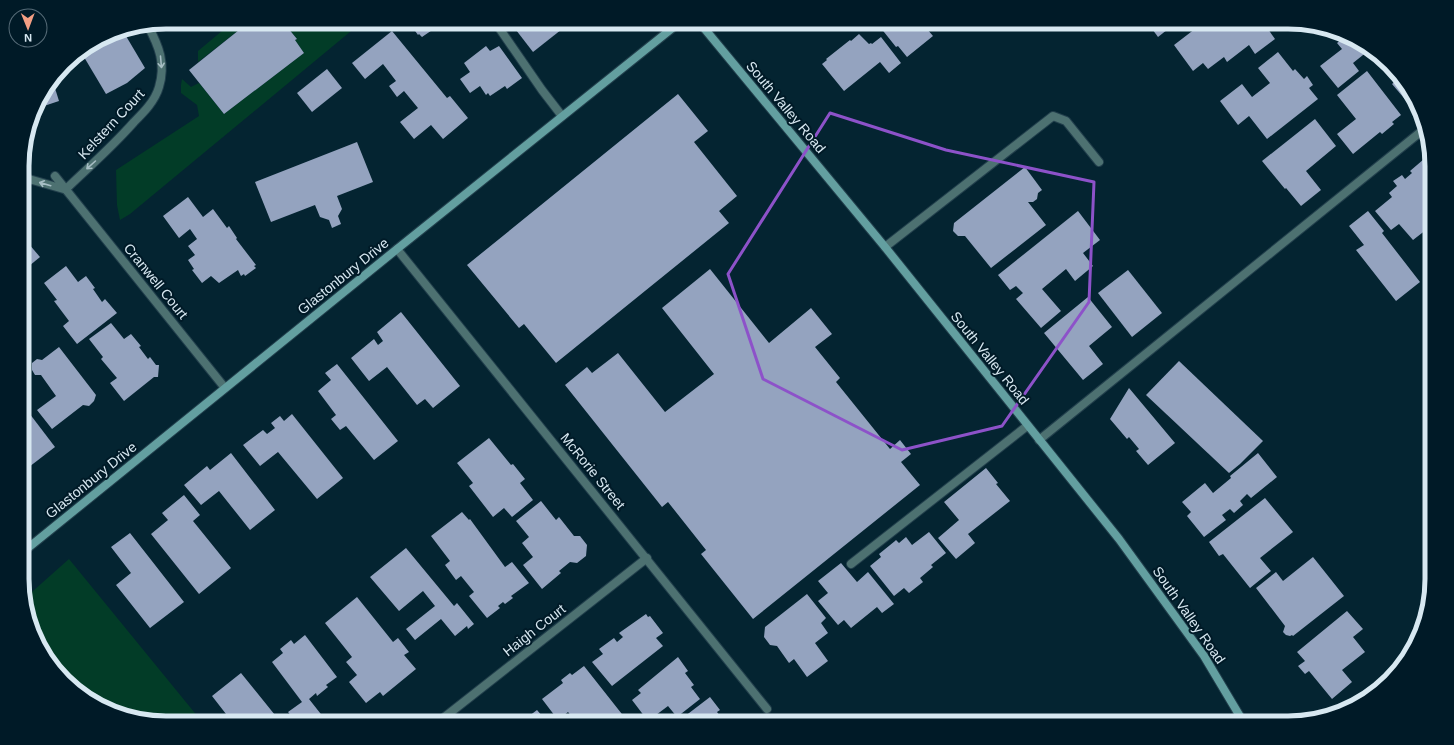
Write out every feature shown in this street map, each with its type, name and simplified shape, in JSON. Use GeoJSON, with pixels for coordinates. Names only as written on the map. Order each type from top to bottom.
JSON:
{"type":"FeatureCollection","features":[{"type":"Feature","properties":{"kind":"main road","name":"Glastonbury Drive"},"geometry":{"type":"LineString","coordinates":[[29,547],[671,29]]}},
{"type":"Feature","properties":{"kind":"main road","name":"South Valley Road"},"geometry":{"type":"LineString","coordinates":[[705,29],[885,247],[1119,539],[1204,656],[1240,716]]}},
{"type":"Feature","properties":{"kind":"street"},"geometry":{"type":"LineString","coordinates":[[500,29],[562,116]]}},
{"type":"Feature","properties":{"kind":"street","name":"Kelstern Court"},"geometry":{"type":"LineString","coordinates":[[66,189],[117,142],[146,109],[157,92],[162,69],[160,52],[150,30]]}},
{"type":"Feature","properties":{"kind":"street"},"geometry":{"type":"LineString","coordinates":[[885,247],[1053,116],[1066,121],[1099,162]]}},
{"type":"Feature","properties":{"kind":"street"},"geometry":{"type":"LineString","coordinates":[[1039,440],[1420,132]]}},
{"type":"Feature","properties":{"kind":"street","name":"Cranwell Court"},"geometry":{"type":"LineString","coordinates":[[55,176],[225,388]]}},
{"type":"Feature","properties":{"kind":"street"},"geometry":{"type":"LineString","coordinates":[[29,179],[66,189]]}},
{"type":"Feature","properties":{"kind":"street","name":"McRorie Street"},"geometry":{"type":"LineString","coordinates":[[397,249],[768,710]]}},
{"type":"Feature","properties":{"kind":"street"},"geometry":{"type":"LineString","coordinates":[[851,564],[1027,426]]}},
{"type":"Feature","properties":{"kind":"street","name":"Haigh Court"},"geometry":{"type":"LineString","coordinates":[[446,716],[647,558]]}},
{"type":"Feature","properties":{"kind":"highlighted area"},"geometry":{"type":"Polygon","coordinates":[[[830,113],[946,150],[1094,182],[1089,302],[1002,426],[902,450],[763,379],[728,274],[830,113]]]}},
{"type":"Feature","properties":{"kind":"green space"},"geometry":{"type":"Polygon","coordinates":[[[224,29],[240,29],[198,62],[198,51],[224,29]]]}},
{"type":"Feature","properties":{"kind":"green space"},"geometry":{"type":"Polygon","coordinates":[[[289,29],[354,29],[130,214],[120,220],[117,205],[116,170],[199,116],[197,105],[181,93],[182,79],[191,87],[199,83],[224,114],[304,53],[295,40],[297,39],[289,29]]]}},
{"type":"Feature","properties":{"kind":"green space"},"geometry":{"type":"Polygon","coordinates":[[[69,559],[197,716],[148,715],[122,709],[90,693],[63,669],[52,655],[36,623],[30,594],[69,559]]]}},
{"type":"Feature","properties":{"kind":"building"},"geometry":{"type":"Polygon","coordinates":[[[240,29],[289,29],[297,39],[295,40],[304,53],[224,114],[189,70],[240,29]]]}},
{"type":"Feature","properties":{"kind":"building"},"geometry":{"type":"Polygon","coordinates":[[[414,29],[434,29],[422,37],[419,34],[418,35],[414,29]]]}},
{"type":"Feature","properties":{"kind":"building"},"geometry":{"type":"Polygon","coordinates":[[[517,29],[562,29],[533,52],[516,30],[517,29]]]}},
{"type":"Feature","properties":{"kind":"building"},"geometry":{"type":"Polygon","coordinates":[[[882,29],[927,29],[933,36],[907,57],[898,46],[896,47],[882,29]]]}},
{"type":"Feature","properties":{"kind":"building"},"geometry":{"type":"Polygon","coordinates":[[[1152,29],[1168,29],[1158,37],[1152,29]]]}},
{"type":"Feature","properties":{"kind":"building"},"geometry":{"type":"Polygon","coordinates":[[[1195,29],[1268,29],[1275,39],[1255,54],[1249,45],[1227,62],[1224,57],[1208,69],[1203,63],[1193,71],[1174,45],[1195,29]]]}},
{"type":"Feature","properties":{"kind":"building"},"geometry":{"type":"Polygon","coordinates":[[[392,31],[447,98],[450,96],[468,118],[443,139],[431,125],[414,139],[400,122],[418,108],[404,91],[397,97],[389,86],[396,81],[383,64],[365,79],[352,63],[392,31]]]}},
{"type":"Feature","properties":{"kind":"building"},"geometry":{"type":"Polygon","coordinates":[[[859,34],[869,44],[872,44],[881,37],[901,63],[889,73],[880,62],[844,91],[822,64],[827,60],[826,59],[859,34]]]}},
{"type":"Feature","properties":{"kind":"building"},"geometry":{"type":"Polygon","coordinates":[[[126,35],[145,68],[127,83],[106,94],[84,57],[106,43],[126,35]]]}},
{"type":"Feature","properties":{"kind":"building"},"geometry":{"type":"Polygon","coordinates":[[[1341,40],[1365,53],[1353,63],[1359,71],[1338,88],[1320,66],[1342,49],[1337,43],[1341,40]]]}},
{"type":"Feature","properties":{"kind":"building"},"geometry":{"type":"Polygon","coordinates":[[[486,46],[490,51],[499,46],[522,78],[507,89],[505,86],[490,96],[488,93],[486,95],[480,86],[470,93],[460,79],[470,72],[464,63],[486,46]]]}},
{"type":"Feature","properties":{"kind":"building"},"geometry":{"type":"Polygon","coordinates":[[[1278,52],[1293,71],[1295,69],[1304,79],[1307,76],[1313,85],[1309,88],[1318,99],[1267,139],[1249,116],[1238,125],[1220,101],[1242,84],[1252,97],[1270,83],[1258,68],[1278,52]]]}},
{"type":"Feature","properties":{"kind":"building"},"geometry":{"type":"Polygon","coordinates":[[[327,69],[342,88],[312,112],[297,93],[327,69]]]}},
{"type":"Feature","properties":{"kind":"building"},"geometry":{"type":"Polygon","coordinates":[[[1367,71],[1401,115],[1392,122],[1394,124],[1382,134],[1380,132],[1353,154],[1337,134],[1356,119],[1337,95],[1367,71]]]}},
{"type":"Feature","properties":{"kind":"building"},"geometry":{"type":"Polygon","coordinates":[[[1395,81],[1402,90],[1409,104],[1392,84],[1395,81]]]}},
{"type":"Feature","properties":{"kind":"building"},"geometry":{"type":"Polygon","coordinates":[[[55,87],[59,101],[43,106],[55,87]]]}},
{"type":"Feature","properties":{"kind":"building"},"geometry":{"type":"Polygon","coordinates":[[[678,94],[708,131],[694,142],[737,196],[719,211],[729,223],[556,363],[524,324],[519,328],[467,265],[678,94]]]}},
{"type":"Feature","properties":{"kind":"building"},"geometry":{"type":"Polygon","coordinates":[[[1315,119],[1336,146],[1306,171],[1321,190],[1301,206],[1262,161],[1315,119]]]}},
{"type":"Feature","properties":{"kind":"building"},"geometry":{"type":"Polygon","coordinates":[[[357,142],[373,182],[337,196],[342,209],[338,216],[341,224],[332,228],[329,220],[320,217],[315,205],[271,222],[255,182],[357,142]]]}},
{"type":"Feature","properties":{"kind":"building"},"geometry":{"type":"Polygon","coordinates":[[[1425,160],[1425,231],[1413,240],[1399,224],[1391,230],[1375,211],[1392,197],[1389,193],[1397,186],[1393,181],[1402,175],[1405,179],[1412,173],[1410,171],[1425,160]]]}},
{"type":"Feature","properties":{"kind":"building"},"geometry":{"type":"Polygon","coordinates":[[[1025,167],[1042,190],[1038,193],[1037,199],[1033,202],[1028,202],[1046,225],[991,268],[965,236],[958,236],[953,231],[954,223],[1025,167]]]}},
{"type":"Feature","properties":{"kind":"building"},"geometry":{"type":"Polygon","coordinates":[[[188,197],[203,217],[213,209],[227,228],[229,226],[237,238],[236,239],[256,265],[254,266],[256,268],[245,276],[244,274],[241,276],[238,270],[219,283],[211,276],[202,283],[192,270],[194,269],[188,260],[195,255],[188,246],[197,239],[190,229],[179,238],[163,216],[188,197]]]}},
{"type":"Feature","properties":{"kind":"building"},"geometry":{"type":"Polygon","coordinates":[[[1078,211],[1100,240],[1083,253],[1093,266],[1075,281],[1066,269],[1042,289],[1061,311],[1041,328],[1016,299],[1023,293],[1016,286],[1010,290],[998,275],[1078,211]]]}},
{"type":"Feature","properties":{"kind":"building"},"geometry":{"type":"Polygon","coordinates":[[[1368,211],[1384,231],[1382,233],[1420,282],[1396,301],[1356,250],[1364,245],[1349,226],[1368,211]]]}},
{"type":"Feature","properties":{"kind":"building"},"geometry":{"type":"Polygon","coordinates":[[[29,244],[40,257],[29,266],[29,244]]]}},
{"type":"Feature","properties":{"kind":"building"},"geometry":{"type":"Polygon","coordinates":[[[66,266],[78,282],[86,276],[95,288],[93,289],[102,302],[105,299],[117,313],[77,344],[63,326],[69,321],[54,301],[57,300],[44,283],[66,266]]]}},
{"type":"Feature","properties":{"kind":"building"},"geometry":{"type":"Polygon","coordinates":[[[710,269],[769,343],[811,308],[832,334],[815,347],[840,378],[836,382],[890,449],[900,440],[911,454],[901,462],[920,485],[753,619],[701,554],[706,550],[668,502],[662,507],[565,385],[587,367],[592,373],[618,353],[665,412],[714,374],[662,308],[710,269]]]}},
{"type":"Feature","properties":{"kind":"building"},"geometry":{"type":"Polygon","coordinates":[[[1128,270],[1162,313],[1132,337],[1098,293],[1128,270]]]}},
{"type":"Feature","properties":{"kind":"building"},"geometry":{"type":"Polygon","coordinates":[[[1088,297],[1112,327],[1089,346],[1103,364],[1083,380],[1044,333],[1088,297]]]}},
{"type":"Feature","properties":{"kind":"building"},"geometry":{"type":"Polygon","coordinates":[[[401,312],[460,386],[433,408],[425,399],[417,405],[387,367],[369,381],[351,358],[374,339],[378,345],[383,341],[377,332],[401,312]]]}},
{"type":"Feature","properties":{"kind":"building"},"geometry":{"type":"Polygon","coordinates":[[[111,323],[124,339],[131,334],[141,346],[139,347],[148,359],[150,357],[156,365],[159,365],[158,377],[154,377],[124,401],[110,383],[117,378],[101,359],[103,357],[89,339],[111,323]]]}},
{"type":"Feature","properties":{"kind":"building"},"geometry":{"type":"Polygon","coordinates":[[[59,347],[96,395],[94,401],[89,406],[83,405],[52,429],[37,410],[56,396],[41,375],[35,375],[32,370],[32,363],[37,359],[42,360],[59,347]]]}},
{"type":"Feature","properties":{"kind":"building"},"geometry":{"type":"Polygon","coordinates":[[[1179,361],[1263,441],[1229,473],[1146,395],[1179,361]]]}},
{"type":"Feature","properties":{"kind":"building"},"geometry":{"type":"Polygon","coordinates":[[[337,364],[398,441],[374,460],[346,426],[340,430],[331,419],[336,415],[318,391],[331,380],[325,373],[337,364]]]}},
{"type":"Feature","properties":{"kind":"building"},"geometry":{"type":"Polygon","coordinates":[[[1129,388],[1175,443],[1148,465],[1136,451],[1139,449],[1129,437],[1127,439],[1110,419],[1129,388]]]}},
{"type":"Feature","properties":{"kind":"building"},"geometry":{"type":"Polygon","coordinates":[[[29,413],[55,447],[29,467],[29,413]]]}},
{"type":"Feature","properties":{"kind":"building"},"geometry":{"type":"Polygon","coordinates":[[[292,414],[343,478],[317,499],[278,452],[260,466],[243,445],[263,430],[267,434],[275,428],[271,423],[280,416],[284,421],[292,414]]]}},
{"type":"Feature","properties":{"kind":"building"},"geometry":{"type":"Polygon","coordinates":[[[489,438],[511,465],[513,464],[525,479],[520,483],[533,500],[512,517],[504,508],[493,517],[469,486],[473,483],[457,463],[489,438]]]}},
{"type":"Feature","properties":{"kind":"building"},"geometry":{"type":"Polygon","coordinates":[[[231,453],[275,510],[250,530],[219,491],[201,505],[184,485],[207,466],[210,470],[231,453]]]}},
{"type":"Feature","properties":{"kind":"building"},"geometry":{"type":"Polygon","coordinates":[[[1258,453],[1277,477],[1251,498],[1247,494],[1240,501],[1243,505],[1234,513],[1230,509],[1222,515],[1226,520],[1204,537],[1187,516],[1191,512],[1182,502],[1205,483],[1213,493],[1231,478],[1230,476],[1258,453]]]}},
{"type":"Feature","properties":{"kind":"building"},"geometry":{"type":"Polygon","coordinates":[[[986,468],[998,483],[996,484],[1010,501],[968,534],[975,543],[956,559],[938,538],[959,520],[944,502],[986,468]]]}},
{"type":"Feature","properties":{"kind":"building"},"geometry":{"type":"Polygon","coordinates":[[[184,495],[200,515],[193,521],[231,568],[199,594],[151,534],[168,520],[162,513],[184,495]]]}},
{"type":"Feature","properties":{"kind":"building"},"geometry":{"type":"Polygon","coordinates":[[[1265,498],[1293,532],[1260,558],[1271,571],[1250,588],[1223,554],[1219,556],[1209,542],[1265,498]]]}},
{"type":"Feature","properties":{"kind":"building"},"geometry":{"type":"Polygon","coordinates":[[[541,501],[556,520],[559,517],[574,536],[580,536],[587,545],[586,556],[577,563],[570,562],[559,571],[561,573],[542,589],[523,565],[533,557],[522,543],[529,537],[516,521],[541,501]]]}},
{"type":"Feature","properties":{"kind":"building"},"geometry":{"type":"Polygon","coordinates":[[[462,512],[469,520],[470,519],[505,567],[512,562],[529,583],[511,596],[513,598],[505,604],[503,602],[498,606],[500,608],[487,618],[469,596],[474,592],[461,576],[456,580],[445,565],[450,561],[431,536],[462,512]]]}},
{"type":"Feature","properties":{"kind":"building"},"geometry":{"type":"Polygon","coordinates":[[[929,532],[946,553],[931,565],[933,567],[920,578],[923,582],[909,593],[904,588],[894,596],[870,566],[881,557],[879,554],[896,540],[899,543],[906,537],[912,545],[929,532]]]}},
{"type":"Feature","properties":{"kind":"building"},"geometry":{"type":"Polygon","coordinates":[[[130,533],[184,602],[150,628],[116,585],[131,573],[111,547],[130,533]]]}},
{"type":"Feature","properties":{"kind":"building"},"geometry":{"type":"Polygon","coordinates":[[[406,548],[454,606],[457,603],[474,624],[468,629],[467,626],[455,636],[441,619],[415,640],[406,629],[435,606],[423,591],[399,611],[370,577],[406,548]]]}},
{"type":"Feature","properties":{"kind":"building"},"geometry":{"type":"Polygon","coordinates":[[[1313,557],[1344,596],[1293,636],[1286,635],[1283,632],[1285,626],[1256,588],[1276,572],[1283,581],[1313,557]]]}},
{"type":"Feature","properties":{"kind":"building"},"geometry":{"type":"Polygon","coordinates":[[[841,563],[857,582],[868,572],[894,604],[882,613],[877,607],[851,628],[844,620],[838,625],[818,601],[828,593],[818,581],[841,563]]]}},
{"type":"Feature","properties":{"kind":"building"},"geometry":{"type":"Polygon","coordinates":[[[807,594],[826,618],[821,623],[828,633],[815,643],[828,661],[807,677],[794,659],[789,663],[777,646],[770,645],[764,637],[765,627],[807,594]]]}},
{"type":"Feature","properties":{"kind":"building"},"geometry":{"type":"Polygon","coordinates":[[[357,597],[393,642],[398,638],[409,652],[404,655],[416,669],[383,696],[380,692],[366,703],[349,682],[357,675],[346,662],[352,657],[325,623],[357,597]]]}},
{"type":"Feature","properties":{"kind":"building"},"geometry":{"type":"Polygon","coordinates":[[[1347,611],[1363,629],[1353,637],[1365,652],[1342,670],[1352,682],[1332,699],[1309,671],[1305,674],[1298,666],[1305,661],[1297,652],[1347,611]]]}},
{"type":"Feature","properties":{"kind":"building"},"geometry":{"type":"Polygon","coordinates":[[[646,614],[648,617],[650,616],[663,633],[656,638],[663,646],[612,686],[592,662],[603,654],[599,649],[614,638],[617,642],[623,637],[619,633],[646,614]]]}},
{"type":"Feature","properties":{"kind":"building"},"geometry":{"type":"Polygon","coordinates":[[[305,635],[337,677],[326,685],[328,687],[317,696],[316,693],[309,699],[322,716],[291,716],[288,712],[302,702],[272,662],[283,653],[280,649],[291,640],[294,644],[305,635]]]}},
{"type":"Feature","properties":{"kind":"building"},"geometry":{"type":"Polygon","coordinates":[[[678,657],[688,671],[685,673],[694,685],[691,687],[700,699],[678,716],[676,716],[668,706],[655,716],[644,716],[632,700],[641,693],[638,690],[678,657]]]}},
{"type":"Feature","properties":{"kind":"building"},"geometry":{"type":"Polygon","coordinates":[[[584,666],[623,716],[571,716],[568,712],[563,716],[555,716],[542,699],[563,683],[561,680],[570,673],[572,675],[584,666]]]}},
{"type":"Feature","properties":{"kind":"building"},"geometry":{"type":"Polygon","coordinates":[[[241,673],[276,716],[228,716],[212,696],[241,673]]]}},
{"type":"Feature","properties":{"kind":"building"},"geometry":{"type":"Polygon","coordinates":[[[710,697],[720,710],[717,712],[720,716],[685,716],[710,697]]]}},
{"type":"Feature","properties":{"kind":"building"},"geometry":{"type":"Polygon","coordinates":[[[537,710],[542,716],[529,716],[537,710]]]}}]}
